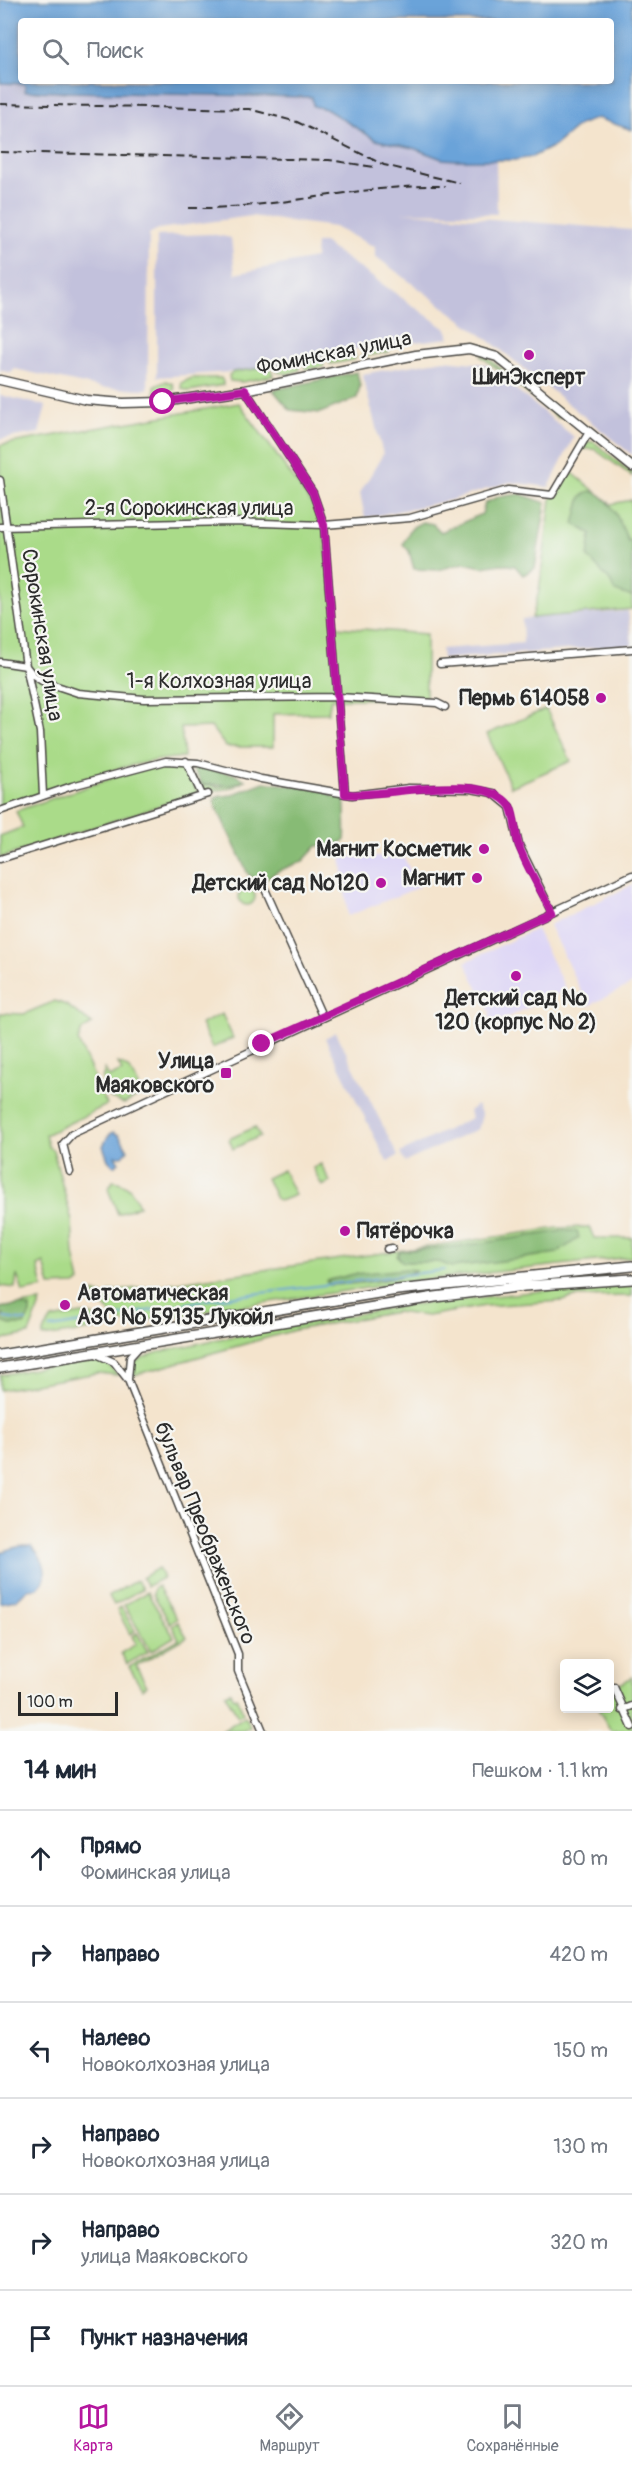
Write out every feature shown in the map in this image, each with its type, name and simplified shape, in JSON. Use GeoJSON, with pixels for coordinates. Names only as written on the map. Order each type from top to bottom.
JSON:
{"type":"FeatureCollection","features":[{"type":"Feature","properties":{"kind":"main road"},"geometry":{"type":"LineString","coordinates":[[0,1355],[397,1290],[627,1266]]}},
{"type":"Feature","properties":{"kind":"main road"},"geometry":{"type":"LineString","coordinates":[[0,1368],[153,1341],[483,1290],[632,1279]]}},
{"type":"Feature","properties":{"kind":"street","name":"Фоминская улица"},"geometry":{"type":"LineString","coordinates":[[0,380],[67,397],[123,403],[163,402],[245,390],[447,350],[473,349],[497,357],[589,432]]}},
{"type":"Feature","properties":{"kind":"street"},"geometry":{"type":"LineString","coordinates":[[245,390],[313,493],[324,525],[345,794]]}},
{"type":"Feature","properties":{"kind":"street"},"geometry":{"type":"LineString","coordinates":[[589,432],[632,468]]}},
{"type":"Feature","properties":{"kind":"street","name":"2-я Сорокинская улица"},"geometry":{"type":"LineString","coordinates":[[0,527],[232,522],[324,525],[410,518],[508,490],[552,495],[589,432]]}},
{"type":"Feature","properties":{"kind":"street","name":"Сорокинская улица"},"geometry":{"type":"LineString","coordinates":[[0,480],[26,666],[40,732],[43,795]]}},
{"type":"Feature","properties":{"kind":"street"},"geometry":{"type":"LineString","coordinates":[[440,664],[632,650]]}},
{"type":"Feature","properties":{"kind":"street","name":"1-я Колхозная улица"},"geometry":{"type":"LineString","coordinates":[[0,662],[26,666],[42,681],[78,693],[144,699],[298,700],[339,697],[437,703],[445,707]]}},
{"type":"Feature","properties":{"kind":"street"},"geometry":{"type":"LineString","coordinates":[[0,859],[205,795],[186,761]]}},
{"type":"Feature","properties":{"kind":"street"},"geometry":{"type":"LineString","coordinates":[[0,811],[43,795],[150,763],[186,761],[261,779],[345,794],[409,788],[471,789],[493,794],[510,807],[519,845],[552,912]]}},
{"type":"Feature","properties":{"kind":"street"},"geometry":{"type":"LineString","coordinates":[[70,1172],[63,1144],[66,1138],[632,875]]}},
{"type":"Feature","properties":{"kind":"street"},"geometry":{"type":"LineString","coordinates":[[265,890],[323,1018]]}},
{"type":"Feature","properties":{"kind":"street"},"geometry":{"type":"LineString","coordinates":[[128,1380],[131,1355],[140,1346],[153,1341]]}},
{"type":"Feature","properties":{"kind":"street"},"geometry":{"type":"LineString","coordinates":[[81,1354],[99,1354],[111,1359],[128,1380]]}},
{"type":"Feature","properties":{"kind":"street","name":"бульвар Преображенского"},"geometry":{"type":"LineString","coordinates":[[128,1380],[183,1522],[238,1654],[238,1671],[263,1731]]}},
{"type":"Feature","properties":{"kind":"street"},"geometry":{"type":"LineString","coordinates":[[614,1687],[622,1710],[632,1727]]}},
{"type":"Feature","properties":{"kind":"street"},"geometry":{"type":"LineString","coordinates":[[622,1710],[632,1706]]}},
{"type":"Feature","properties":{"kind":"shaded area"},"geometry":{"type":"Polygon","coordinates":[[[0,83],[25,84],[25,91],[313,97],[313,106],[326,109],[376,140],[413,148],[442,159],[496,160],[497,214],[401,212],[632,230],[632,455],[486,338],[375,256],[375,247],[334,227],[251,216],[158,229],[149,235],[148,389],[102,388],[15,369],[11,373],[0,370],[0,83]]]}},
{"type":"Feature","properties":{"kind":"shaded area"},"geometry":{"type":"Polygon","coordinates":[[[211,234],[231,238],[235,274],[315,258],[316,243],[324,243],[446,329],[450,338],[361,348],[245,371],[157,377],[157,236],[211,234]]]}},
{"type":"Feature","properties":{"kind":"shaded area"},"geometry":{"type":"Polygon","coordinates":[[[444,360],[485,364],[574,437],[549,487],[510,482],[451,500],[365,518],[360,493],[383,454],[362,374],[444,360]]]}},
{"type":"Feature","properties":{"kind":"shaded area"},"geometry":{"type":"Polygon","coordinates":[[[0,395],[46,406],[39,433],[0,439],[0,395]]]}},
{"type":"Feature","properties":{"kind":"shaded area"},"geometry":{"type":"Polygon","coordinates":[[[628,611],[632,645],[442,659],[441,649],[523,643],[522,619],[628,611]]]}},
{"type":"Feature","properties":{"kind":"shaded area","name":"Детский сад №120"},"geometry":{"type":"Polygon","coordinates":[[[403,856],[419,887],[348,916],[341,857],[403,856]]]}},
{"type":"Feature","properties":{"kind":"shaded area"},"geometry":{"type":"Polygon","coordinates":[[[632,885],[632,984],[588,1006],[549,925],[632,885]]]}},
{"type":"Feature","properties":{"kind":"shaded area","name":"Детский сад № 120 (корпус № 2)"},"geometry":{"type":"Polygon","coordinates":[[[536,929],[566,990],[493,1024],[489,1015],[491,1014],[465,962],[536,929]]]}},
{"type":"Feature","properties":{"kind":"shaded area"},"geometry":{"type":"Polygon","coordinates":[[[336,1032],[398,1156],[387,1162],[325,1038],[336,1032]]]}},
{"type":"Feature","properties":{"kind":"shaded area"},"geometry":{"type":"Polygon","coordinates":[[[477,1105],[482,1115],[478,1129],[405,1162],[400,1153],[471,1118],[469,1111],[477,1105]]]}},
{"type":"Feature","properties":{"kind":"green space"},"geometry":{"type":"Polygon","coordinates":[[[389,347],[389,352],[361,357],[365,350],[389,347]]]}},
{"type":"Feature","properties":{"kind":"green space"},"geometry":{"type":"Polygon","coordinates":[[[351,352],[356,357],[354,360],[330,364],[330,356],[351,352]]]}},
{"type":"Feature","properties":{"kind":"green space"},"geometry":{"type":"Polygon","coordinates":[[[484,355],[558,414],[558,418],[481,356],[484,355]]]}},
{"type":"Feature","properties":{"kind":"green space"},"geometry":{"type":"Polygon","coordinates":[[[318,357],[324,359],[323,367],[305,369],[305,361],[318,357]]]}},
{"type":"Feature","properties":{"kind":"green space"},"geometry":{"type":"Polygon","coordinates":[[[298,363],[300,370],[288,374],[277,372],[279,365],[298,363]]]}},
{"type":"Feature","properties":{"kind":"green space"},"geometry":{"type":"Polygon","coordinates":[[[271,369],[273,376],[242,382],[230,381],[229,375],[233,372],[271,369]]]}},
{"type":"Feature","properties":{"kind":"green space"},"geometry":{"type":"Polygon","coordinates":[[[357,372],[360,386],[357,398],[320,413],[290,410],[273,390],[357,372]]]}},
{"type":"Feature","properties":{"kind":"green space"},"geometry":{"type":"Polygon","coordinates":[[[192,378],[221,378],[223,385],[189,391],[182,389],[181,383],[192,378]]]}},
{"type":"Feature","properties":{"kind":"green space"},"geometry":{"type":"Polygon","coordinates":[[[166,381],[173,384],[174,390],[155,394],[155,386],[166,381]]]}},
{"type":"Feature","properties":{"kind":"green space"},"geometry":{"type":"Polygon","coordinates":[[[239,403],[322,518],[337,627],[426,634],[426,699],[331,699],[328,713],[273,714],[273,747],[226,747],[211,727],[181,728],[184,757],[114,770],[0,808],[0,445],[239,403]]]}},
{"type":"Feature","properties":{"kind":"green space"},"geometry":{"type":"Polygon","coordinates":[[[586,442],[594,442],[632,473],[632,476],[594,449],[582,449],[586,442]]]}},
{"type":"Feature","properties":{"kind":"green space"},"geometry":{"type":"Polygon","coordinates":[[[570,471],[611,504],[632,500],[632,609],[532,618],[539,591],[551,499],[570,471]]]}},
{"type":"Feature","properties":{"kind":"green space"},"geometry":{"type":"Polygon","coordinates":[[[590,491],[597,493],[609,503],[628,541],[632,540],[632,597],[615,591],[610,581],[588,557],[591,534],[574,524],[581,497],[590,491]]]}},
{"type":"Feature","properties":{"kind":"green space"},"geometry":{"type":"Polygon","coordinates":[[[520,494],[546,503],[535,568],[523,575],[515,566],[501,564],[482,567],[464,563],[438,570],[414,569],[409,551],[403,544],[411,528],[422,522],[433,524],[441,532],[482,514],[485,503],[498,497],[520,494]]]}},
{"type":"Feature","properties":{"kind":"green space"},"geometry":{"type":"Polygon","coordinates":[[[546,709],[571,761],[511,787],[487,734],[546,709]]]}},
{"type":"Feature","properties":{"kind":"green space"},"geometry":{"type":"Polygon","coordinates":[[[185,766],[198,793],[0,858],[0,836],[23,827],[16,811],[144,767],[185,766]]]}},
{"type":"Feature","properties":{"kind":"green space"},"geometry":{"type":"Polygon","coordinates":[[[196,767],[234,774],[245,780],[234,785],[203,785],[193,770],[196,767]]]}},
{"type":"Feature","properties":{"kind":"green space"},"geometry":{"type":"Polygon","coordinates":[[[244,781],[230,788],[213,791],[203,790],[199,783],[219,787],[244,781]]]}},
{"type":"Feature","properties":{"kind":"green space"},"geometry":{"type":"Polygon","coordinates":[[[264,782],[326,790],[332,796],[344,798],[345,840],[339,844],[317,846],[303,861],[278,871],[260,883],[248,874],[214,802],[216,797],[231,795],[264,782]]]}},
{"type":"Feature","properties":{"kind":"green space"},"geometry":{"type":"Polygon","coordinates":[[[247,889],[255,897],[247,905],[239,897],[247,889]]]}},
{"type":"Feature","properties":{"kind":"green space"},"geometry":{"type":"Polygon","coordinates":[[[55,1001],[66,1005],[92,1024],[82,1030],[78,1041],[107,1105],[45,1135],[48,1146],[53,1150],[72,1221],[74,1254],[80,1282],[75,1285],[50,1286],[44,1263],[38,1266],[43,1288],[23,1292],[17,1275],[15,1288],[0,1286],[0,1013],[24,1014],[55,1001]]]}},
{"type":"Feature","properties":{"kind":"green space"},"geometry":{"type":"Polygon","coordinates":[[[222,1014],[233,1038],[212,1048],[201,1024],[222,1014]]]}},
{"type":"Feature","properties":{"kind":"green space"},"geometry":{"type":"Polygon","coordinates":[[[118,1063],[131,1072],[139,1092],[138,1097],[124,1104],[111,1099],[102,1079],[105,1069],[109,1077],[122,1071],[118,1063]]]}},
{"type":"Feature","properties":{"kind":"green space"},"geometry":{"type":"Polygon","coordinates":[[[255,1127],[260,1136],[233,1149],[229,1139],[255,1127]]]}},
{"type":"Feature","properties":{"kind":"green space"},"geometry":{"type":"Polygon","coordinates":[[[321,1164],[330,1182],[322,1186],[313,1168],[321,1164]]]}},
{"type":"Feature","properties":{"kind":"green space"},"geometry":{"type":"Polygon","coordinates":[[[283,1170],[295,1195],[280,1201],[276,1199],[266,1178],[283,1170]]]}},
{"type":"Feature","properties":{"kind":"green space"},"geometry":{"type":"Polygon","coordinates":[[[113,1181],[130,1189],[139,1206],[118,1214],[108,1189],[113,1181]]]}},
{"type":"Feature","properties":{"kind":"green space"},"geometry":{"type":"Polygon","coordinates":[[[589,1227],[594,1238],[632,1238],[632,1257],[414,1281],[126,1323],[119,1321],[93,1296],[94,1292],[107,1297],[110,1292],[558,1228],[589,1227]]]}},
{"type":"Feature","properties":{"kind":"green space"},"geometry":{"type":"Polygon","coordinates":[[[562,1231],[577,1231],[579,1238],[557,1253],[518,1259],[452,1267],[439,1262],[403,1262],[397,1256],[400,1251],[462,1246],[562,1231]]]}},
{"type":"Feature","properties":{"kind":"green space"},"geometry":{"type":"Polygon","coordinates":[[[416,1270],[374,1282],[330,1285],[326,1281],[354,1274],[416,1270]]]}},
{"type":"Feature","properties":{"kind":"green space"},"geometry":{"type":"Polygon","coordinates":[[[632,1285],[632,1296],[575,1297],[562,1301],[485,1306],[427,1316],[396,1312],[295,1330],[134,1375],[132,1366],[136,1361],[156,1353],[213,1340],[408,1305],[541,1291],[632,1285]]]}},
{"type":"Feature","properties":{"kind":"green space"},"geometry":{"type":"Polygon","coordinates":[[[41,1302],[29,1334],[0,1340],[0,1308],[41,1302]]]}},
{"type":"Feature","properties":{"kind":"green space"},"geometry":{"type":"Polygon","coordinates":[[[20,1305],[30,1308],[30,1314],[24,1325],[10,1325],[0,1321],[4,1315],[0,1315],[0,1308],[20,1305]]]}},
{"type":"Feature","properties":{"kind":"green space"},"geometry":{"type":"Polygon","coordinates":[[[82,1314],[93,1316],[106,1328],[43,1337],[43,1332],[52,1319],[82,1314]]]}},
{"type":"Feature","properties":{"kind":"green space"},"geometry":{"type":"Polygon","coordinates":[[[89,1359],[107,1363],[118,1375],[97,1373],[0,1390],[0,1375],[89,1359]]]}},
{"type":"Feature","properties":{"kind":"green space"},"geometry":{"type":"Polygon","coordinates":[[[158,1568],[163,1578],[147,1586],[142,1578],[158,1568]]]}},
{"type":"Feature","properties":{"kind":"green space"},"geometry":{"type":"Polygon","coordinates":[[[137,1580],[142,1589],[114,1605],[109,1596],[137,1580]]]}},
{"type":"Feature","properties":{"kind":"green space"},"geometry":{"type":"Polygon","coordinates":[[[158,1586],[177,1619],[170,1623],[153,1594],[154,1588],[158,1586]]]}},
{"type":"Feature","properties":{"kind":"green space"},"geometry":{"type":"Polygon","coordinates":[[[147,1592],[174,1637],[151,1651],[124,1605],[147,1592]]]}},
{"type":"Feature","properties":{"kind":"green space"},"geometry":{"type":"Polygon","coordinates":[[[121,1607],[135,1631],[130,1634],[117,1610],[121,1607]]]}},
{"type":"Feature","properties":{"kind":"green space"},"geometry":{"type":"Polygon","coordinates":[[[178,1622],[187,1637],[136,1666],[147,1686],[142,1689],[129,1667],[179,1639],[172,1626],[178,1622]]]}},
{"type":"Feature","properties":{"kind":"green space"},"geometry":{"type":"Polygon","coordinates":[[[137,1633],[148,1652],[127,1664],[121,1653],[136,1644],[132,1636],[137,1633]]]}},
{"type":"Feature","properties":{"kind":"green space"},"geometry":{"type":"Polygon","coordinates":[[[632,1677],[632,1731],[611,1731],[600,1713],[614,1713],[614,1688],[632,1677]]]}},
{"type":"Feature","properties":{"kind":"green space"},"geometry":{"type":"Polygon","coordinates":[[[230,1691],[234,1698],[237,1697],[243,1713],[238,1716],[225,1694],[230,1691]]]}},
{"type":"Feature","properties":{"kind":"green space"},"geometry":{"type":"Polygon","coordinates":[[[245,1716],[250,1727],[243,1731],[222,1731],[245,1716]]]}},
{"type":"Feature","properties":{"kind":"water"},"geometry":{"type":"Polygon","coordinates":[[[0,0],[632,0],[632,130],[597,118],[579,125],[554,146],[532,157],[515,160],[442,159],[413,148],[376,140],[326,109],[313,106],[312,97],[25,91],[25,84],[614,84],[614,18],[18,18],[18,84],[0,83],[0,0]]]}},
{"type":"Feature","properties":{"kind":"water"},"geometry":{"type":"Polygon","coordinates":[[[113,1132],[119,1135],[128,1150],[123,1156],[115,1156],[119,1162],[114,1166],[108,1160],[103,1146],[113,1132]]]}},
{"type":"Feature","properties":{"kind":"water"},"geometry":{"type":"Polygon","coordinates":[[[21,1546],[31,1546],[42,1561],[45,1572],[42,1583],[38,1588],[28,1589],[16,1600],[0,1603],[0,1552],[21,1546]]]}},
{"type":"Feature","properties":{"kind":"waterway"},"geometry":{"type":"LineString","coordinates":[[120,1316],[206,1300],[444,1270]]}},
{"type":"Feature","properties":{"kind":"waterway"},"geometry":{"type":"LineString","coordinates":[[4,1318],[26,1321]]}},
{"type":"Feature","properties":{"kind":"waterway"},"geometry":{"type":"LineString","coordinates":[[50,1328],[96,1321]]}},
{"type":"Feature","properties":{"kind":"railway"},"geometry":{"type":"LineString","coordinates":[[0,104],[249,109],[297,122],[384,165],[460,183]]}},
{"type":"Feature","properties":{"kind":"railway"},"geometry":{"type":"LineString","coordinates":[[0,152],[329,160],[374,167]]}},
{"type":"Feature","properties":{"kind":"railway"},"geometry":{"type":"LineString","coordinates":[[189,208],[221,208],[381,189],[445,186]]}},
{"type":"Feature","properties":{"kind":"place","name":"ШинЭксперт"},"geometry":{"type":"Point","coordinates":[529,355]}},
{"type":"Feature","properties":{"kind":"place","name":"Пермь 614058"},"geometry":{"type":"Point","coordinates":[601,698]}},
{"type":"Feature","properties":{"kind":"place","name":"Магнит Косметик"},"geometry":{"type":"Point","coordinates":[484,849]}},
{"type":"Feature","properties":{"kind":"place","name":"Магнит"},"geometry":{"type":"Point","coordinates":[477,878]}},
{"type":"Feature","properties":{"kind":"place","name":"Детский сад №120"},"geometry":{"type":"Point","coordinates":[381,883]}},
{"type":"Feature","properties":{"kind":"place","name":"Детский сад № 120 (корпус № 2)"},"geometry":{"type":"Point","coordinates":[516,976]}},
{"type":"Feature","properties":{"kind":"place","name":"Улица Маяковского"},"geometry":{"type":"Point","coordinates":[226,1073]}},
{"type":"Feature","properties":{"kind":"place","name":"Пятёрочка"},"geometry":{"type":"Point","coordinates":[345,1231]}},
{"type":"Feature","properties":{"kind":"place","name":"Автоматическая АЗС № 59135 Лукойл"},"geometry":{"type":"Point","coordinates":[65,1305]}},
{"type":"Feature","properties":{"kind":"route"},"geometry":{"type":"LineString","coordinates":[[163,402],[245,390],[313,493],[324,525],[345,794],[409,788],[471,789],[493,794],[510,807],[519,845],[552,912],[262,1044]]}}]}
